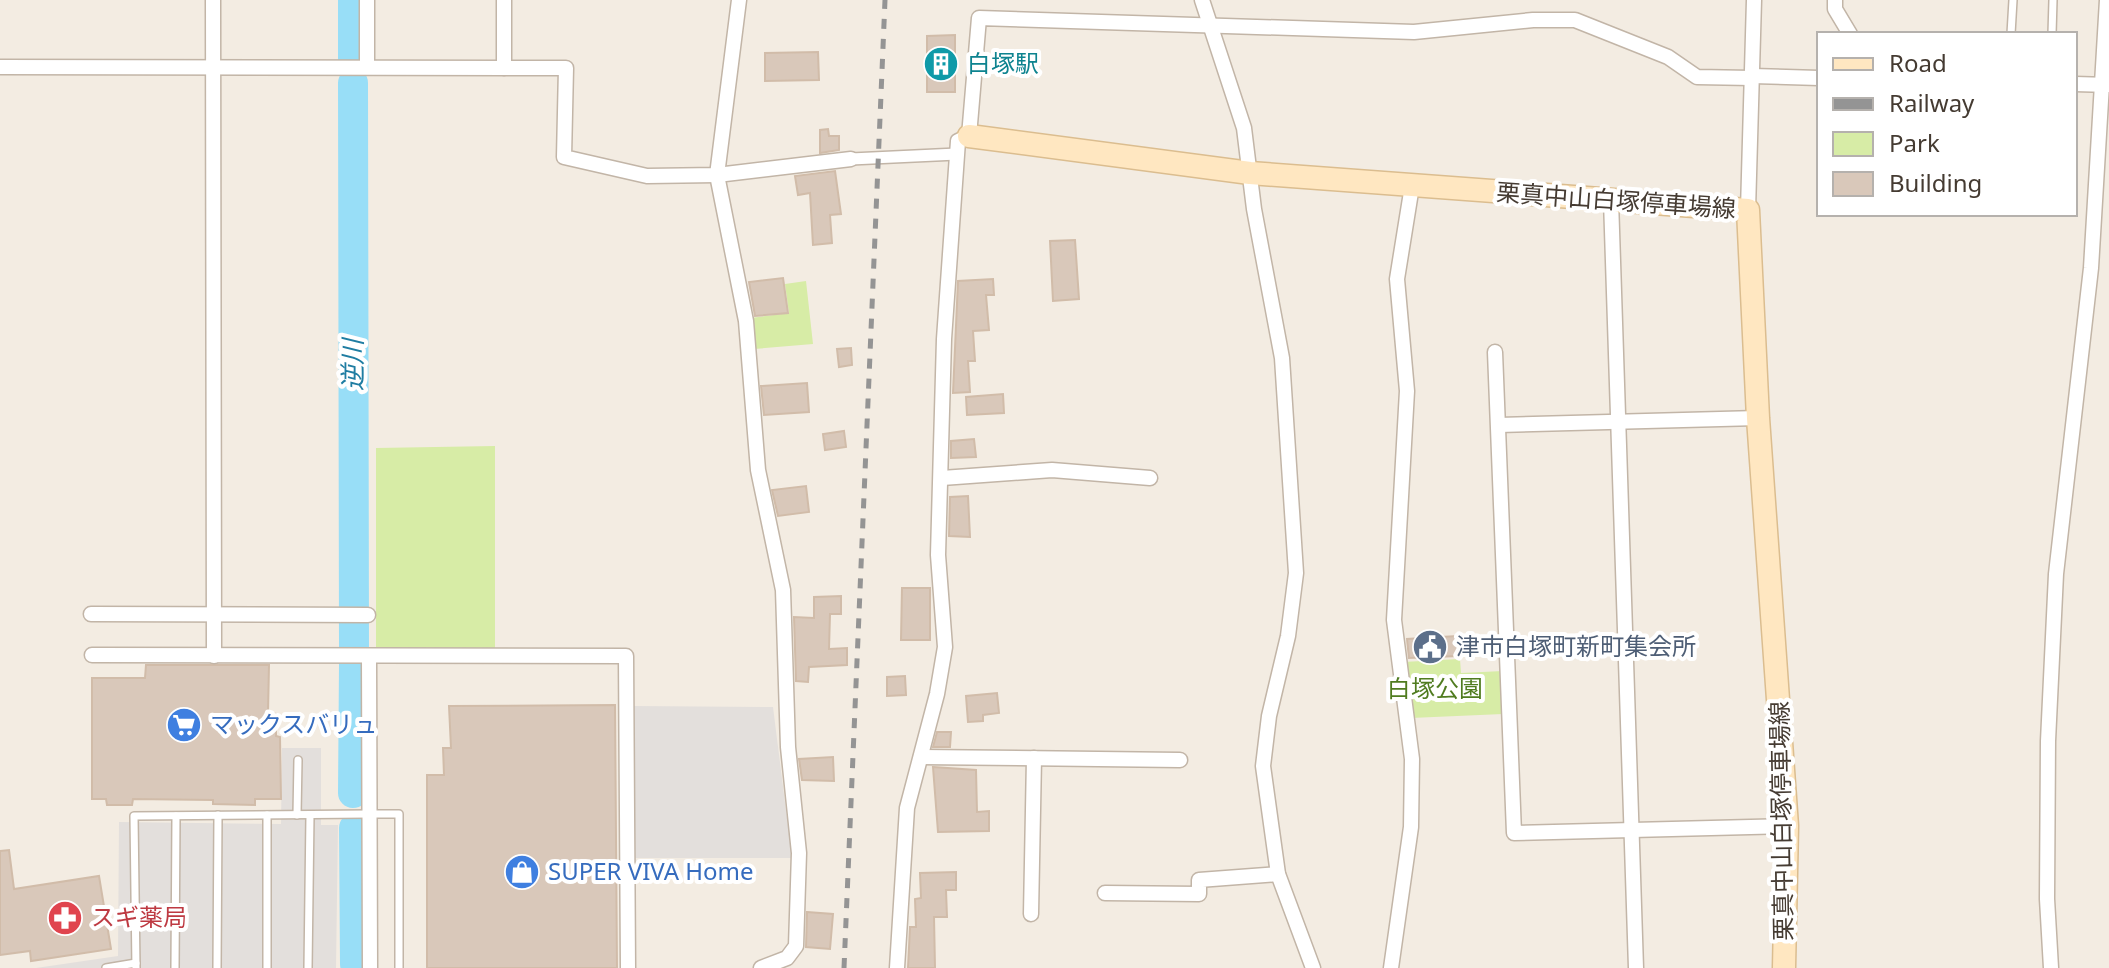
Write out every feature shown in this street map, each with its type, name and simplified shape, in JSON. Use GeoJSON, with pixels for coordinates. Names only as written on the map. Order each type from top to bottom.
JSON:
{"type":"FeatureCollection","features":[{"type":"Feature","properties":{"kind":"main road","name":"栗真中山白塚停車場線"},"geometry":{"type":"LineString","coordinates":[[963,145],[1250,173],[1748,210],[1758,418],[1787,826],[1784,968]]}},
{"type":"Feature","properties":{"kind":"street"},"geometry":{"type":"LineString","coordinates":[[213,0],[214,656]]}},
{"type":"Feature","properties":{"kind":"street"},"geometry":{"type":"LineString","coordinates":[[367,0],[367,67]]}},
{"type":"Feature","properties":{"kind":"street"},"geometry":{"type":"LineString","coordinates":[[504,0],[504,68]]}},
{"type":"Feature","properties":{"kind":"street"},"geometry":{"type":"LineString","coordinates":[[739,0],[717,175],[746,321],[758,470],[783,590],[788,747],[799,853],[799,939],[794,952],[787,958],[761,968]]}},
{"type":"Feature","properties":{"kind":"street"},"geometry":{"type":"LineString","coordinates":[[1202,0],[1244,128],[1282,358],[1296,545],[1291,621],[1269,716],[1263,766],[1278,874],[1313,968]]}},
{"type":"Feature","properties":{"kind":"street"},"geometry":{"type":"LineString","coordinates":[[1748,210],[1754,0]]}},
{"type":"Feature","properties":{"kind":"street"},"geometry":{"type":"LineString","coordinates":[[1835,0],[1835,9],[1849,32]]}},
{"type":"Feature","properties":{"kind":"street"},"geometry":{"type":"LineString","coordinates":[[2051,968],[2047,899],[2047,757],[2056,574],[2092,253],[2105,85],[2107,0]]}},
{"type":"Feature","properties":{"kind":"street"},"geometry":{"type":"LineString","coordinates":[[897,968],[907,808],[945,647],[938,579],[944,339],[979,18],[1414,32],[1533,20],[1575,20],[1668,57],[1697,77],[1817,78]]}},
{"type":"Feature","properties":{"kind":"street"},"geometry":{"type":"LineString","coordinates":[[0,67],[566,68],[564,157],[647,176],[717,175],[963,145]]}},
{"type":"Feature","properties":{"kind":"street"},"geometry":{"type":"LineString","coordinates":[[2077,84],[2105,85]]}},
{"type":"Feature","properties":{"kind":"street"},"geometry":{"type":"LineString","coordinates":[[1391,968],[1411,827],[1412,759],[1394,620],[1407,391],[1397,279],[1412,186]]}},
{"type":"Feature","properties":{"kind":"street"},"geometry":{"type":"LineString","coordinates":[[1611,200],[1636,968]]}},
{"type":"Feature","properties":{"kind":"street"},"geometry":{"type":"LineString","coordinates":[[1495,352],[1514,833],[1787,826]]}},
{"type":"Feature","properties":{"kind":"street"},"geometry":{"type":"LineString","coordinates":[[1499,425],[1758,418]]}},
{"type":"Feature","properties":{"kind":"street"},"geometry":{"type":"LineString","coordinates":[[942,478],[1052,470],[1150,478]]}},
{"type":"Feature","properties":{"kind":"street"},"geometry":{"type":"LineString","coordinates":[[91,614],[368,615]]}},
{"type":"Feature","properties":{"kind":"street"},"geometry":{"type":"LineString","coordinates":[[92,655],[626,656],[628,968]]}},
{"type":"Feature","properties":{"kind":"street"},"geometry":{"type":"LineString","coordinates":[[369,656],[362,814],[370,968]]}},
{"type":"Feature","properties":{"kind":"street"},"geometry":{"type":"LineString","coordinates":[[921,757],[1180,760]]}},
{"type":"Feature","properties":{"kind":"street"},"geometry":{"type":"LineString","coordinates":[[1031,914],[1034,758]]}},
{"type":"Feature","properties":{"kind":"street"},"geometry":{"type":"LineString","coordinates":[[1105,893],[1199,894],[1199,880],[1278,874]]}},
{"type":"Feature","properties":{"kind":"lane"},"geometry":{"type":"LineString","coordinates":[[2011,32],[2013,0]]}},
{"type":"Feature","properties":{"kind":"lane"},"geometry":{"type":"LineString","coordinates":[[2052,32],[2053,0]]}},
{"type":"Feature","properties":{"kind":"lane"},"geometry":{"type":"LineString","coordinates":[[297,815],[298,760]]}},
{"type":"Feature","properties":{"kind":"lane"},"geometry":{"type":"LineString","coordinates":[[106,968],[136,966],[134,816],[399,814],[399,968]]}},
{"type":"Feature","properties":{"kind":"lane"},"geometry":{"type":"LineString","coordinates":[[217,968],[218,815]]}},
{"type":"Feature","properties":{"kind":"lane"},"geometry":{"type":"LineString","coordinates":[[267,815],[267,968]]}},
{"type":"Feature","properties":{"kind":"lane"},"geometry":{"type":"LineString","coordinates":[[308,968],[310,815]]}},
{"type":"Feature","properties":{"kind":"lane"},"geometry":{"type":"LineString","coordinates":[[175,968],[176,816]]}},
{"type":"Feature","properties":{"kind":"green space"},"geometry":{"type":"Polygon","coordinates":[[[806,281],[813,344],[754,349],[751,318],[789,313],[785,284],[806,281]]]}},
{"type":"Feature","properties":{"kind":"green space"},"geometry":{"type":"Polygon","coordinates":[[[495,446],[495,648],[376,650],[376,448],[495,446]]]}},
{"type":"Feature","properties":{"kind":"green space","name":"白塚公園"},"geometry":{"type":"Polygon","coordinates":[[[1460,659],[1461,673],[1503,671],[1503,714],[1411,718],[1403,662],[1460,659]]]}},
{"type":"Feature","properties":{"kind":"shaded area"},"geometry":{"type":"Polygon","coordinates":[[[634,706],[773,707],[792,858],[635,858],[634,706]]]}},
{"type":"Feature","properties":{"kind":"shaded area"},"geometry":{"type":"Polygon","coordinates":[[[282,748],[321,748],[321,825],[338,825],[336,968],[36,968],[118,956],[119,822],[281,824],[282,748]]]}},
{"type":"Feature","properties":{"kind":"building","name":"白塚駅"},"geometry":{"type":"Polygon","coordinates":[[[955,35],[955,92],[927,92],[927,36],[955,35]]]}},
{"type":"Feature","properties":{"kind":"building"},"geometry":{"type":"Polygon","coordinates":[[[818,52],[819,80],[765,81],[765,53],[818,52]]]}},
{"type":"Feature","properties":{"kind":"building"},"geometry":{"type":"Polygon","coordinates":[[[828,129],[829,136],[839,136],[839,150],[820,153],[820,130],[828,129]]]}},
{"type":"Feature","properties":{"kind":"building"},"geometry":{"type":"Polygon","coordinates":[[[835,171],[841,214],[830,215],[832,243],[813,245],[810,193],[798,195],[795,176],[835,171]]]}},
{"type":"Feature","properties":{"kind":"building"},"geometry":{"type":"Polygon","coordinates":[[[1075,240],[1079,299],[1053,301],[1050,241],[1075,240]]]}},
{"type":"Feature","properties":{"kind":"building"},"geometry":{"type":"Polygon","coordinates":[[[783,278],[788,313],[755,316],[749,282],[783,278]]]}},
{"type":"Feature","properties":{"kind":"building"},"geometry":{"type":"Polygon","coordinates":[[[993,279],[994,295],[986,295],[989,330],[973,331],[975,361],[968,361],[970,392],[953,393],[958,281],[993,279]]]}},
{"type":"Feature","properties":{"kind":"building"},"geometry":{"type":"Polygon","coordinates":[[[851,348],[852,365],[839,367],[837,349],[851,348]]]}},
{"type":"Feature","properties":{"kind":"building"},"geometry":{"type":"Polygon","coordinates":[[[807,383],[809,412],[764,415],[761,386],[807,383]]]}},
{"type":"Feature","properties":{"kind":"building"},"geometry":{"type":"Polygon","coordinates":[[[1003,394],[1004,413],[967,415],[966,397],[1003,394]]]}},
{"type":"Feature","properties":{"kind":"building"},"geometry":{"type":"Polygon","coordinates":[[[844,431],[846,447],[825,450],[823,434],[844,431]]]}},
{"type":"Feature","properties":{"kind":"building"},"geometry":{"type":"Polygon","coordinates":[[[974,439],[976,457],[951,458],[951,441],[974,439]]]}},
{"type":"Feature","properties":{"kind":"building"},"geometry":{"type":"Polygon","coordinates":[[[806,486],[809,512],[778,516],[772,490],[806,486]]]}},
{"type":"Feature","properties":{"kind":"building"},"geometry":{"type":"Polygon","coordinates":[[[968,496],[970,537],[949,536],[950,497],[968,496]]]}},
{"type":"Feature","properties":{"kind":"building"},"geometry":{"type":"Polygon","coordinates":[[[902,588],[930,588],[930,640],[901,640],[902,588]]]}},
{"type":"Feature","properties":{"kind":"building"},"geometry":{"type":"Polygon","coordinates":[[[841,596],[841,614],[830,614],[829,649],[847,648],[847,665],[809,667],[808,682],[796,681],[794,617],[814,618],[814,597],[841,596]]]}},
{"type":"Feature","properties":{"kind":"building","name":"津市白塚町新町集会所"},"geometry":{"type":"Polygon","coordinates":[[[1457,636],[1458,656],[1409,658],[1407,639],[1457,636]]]}},
{"type":"Feature","properties":{"kind":"building","name":"マックスバリュ"},"geometry":{"type":"Polygon","coordinates":[[[146,665],[269,665],[268,713],[276,714],[276,736],[280,737],[281,799],[255,799],[255,805],[213,804],[213,800],[133,799],[132,805],[107,805],[106,799],[92,799],[92,678],[145,678],[146,665]]]}},
{"type":"Feature","properties":{"kind":"building"},"geometry":{"type":"Polygon","coordinates":[[[905,676],[906,695],[887,696],[887,677],[905,676]]]}},
{"type":"Feature","properties":{"kind":"building"},"geometry":{"type":"Polygon","coordinates":[[[997,693],[999,713],[983,715],[983,721],[968,722],[966,696],[997,693]]]}},
{"type":"Feature","properties":{"kind":"building","name":"SUPER VIVA Home"},"geometry":{"type":"Polygon","coordinates":[[[615,705],[617,968],[427,968],[427,775],[444,775],[443,748],[451,748],[449,706],[615,705]]]}},
{"type":"Feature","properties":{"kind":"building"},"geometry":{"type":"Polygon","coordinates":[[[937,732],[951,732],[950,747],[933,747],[937,732]]]}},
{"type":"Feature","properties":{"kind":"building"},"geometry":{"type":"Polygon","coordinates":[[[833,757],[834,781],[802,780],[799,759],[833,757]]]}},
{"type":"Feature","properties":{"kind":"building"},"geometry":{"type":"Polygon","coordinates":[[[933,767],[976,770],[977,812],[989,811],[989,831],[938,832],[933,767]]]}},
{"type":"Feature","properties":{"kind":"building","name":"スギ薬局"},"geometry":{"type":"Polygon","coordinates":[[[9,850],[14,889],[99,876],[111,949],[31,961],[30,951],[0,955],[0,851],[9,850]]]}},
{"type":"Feature","properties":{"kind":"building"},"geometry":{"type":"Polygon","coordinates":[[[956,872],[956,890],[946,890],[947,917],[934,917],[935,968],[908,968],[910,927],[916,927],[915,899],[921,898],[920,873],[956,872]]]}},
{"type":"Feature","properties":{"kind":"building"},"geometry":{"type":"Polygon","coordinates":[[[807,912],[833,914],[830,949],[806,947],[807,912]]]}},
{"type":"Feature","properties":{"kind":"waterway","name":"逆川"},"geometry":{"type":"LineString","coordinates":[[353,0],[353,59]]}},
{"type":"Feature","properties":{"kind":"waterway","name":"逆川"},"geometry":{"type":"LineString","coordinates":[[353,83],[354,648]]}},
{"type":"Feature","properties":{"kind":"waterway","name":"逆川"},"geometry":{"type":"LineString","coordinates":[[353,793],[354,665]]}},
{"type":"Feature","properties":{"kind":"waterway","name":"逆川"},"geometry":{"type":"LineString","coordinates":[[354,828],[355,964]]}},
{"type":"Feature","properties":{"kind":"railway"},"geometry":{"type":"LineString","coordinates":[[844,968],[885,0]]}},
{"type":"Feature","properties":{"kind":"place","name":"白塚駅"},"geometry":{"type":"Point","coordinates":[941,64]}},
{"type":"Feature","properties":{"kind":"place","name":"津市白塚町新町集会所"},"geometry":{"type":"Point","coordinates":[1430,647]}},
{"type":"Feature","properties":{"kind":"place","name":"マックスバリュ"},"geometry":{"type":"Point","coordinates":[184,725]}},
{"type":"Feature","properties":{"kind":"place","name":"SUPER VIVA Home"},"geometry":{"type":"Point","coordinates":[522,872]}},
{"type":"Feature","properties":{"kind":"place","name":"スギ薬局"},"geometry":{"type":"Point","coordinates":[65,918]}}]}
